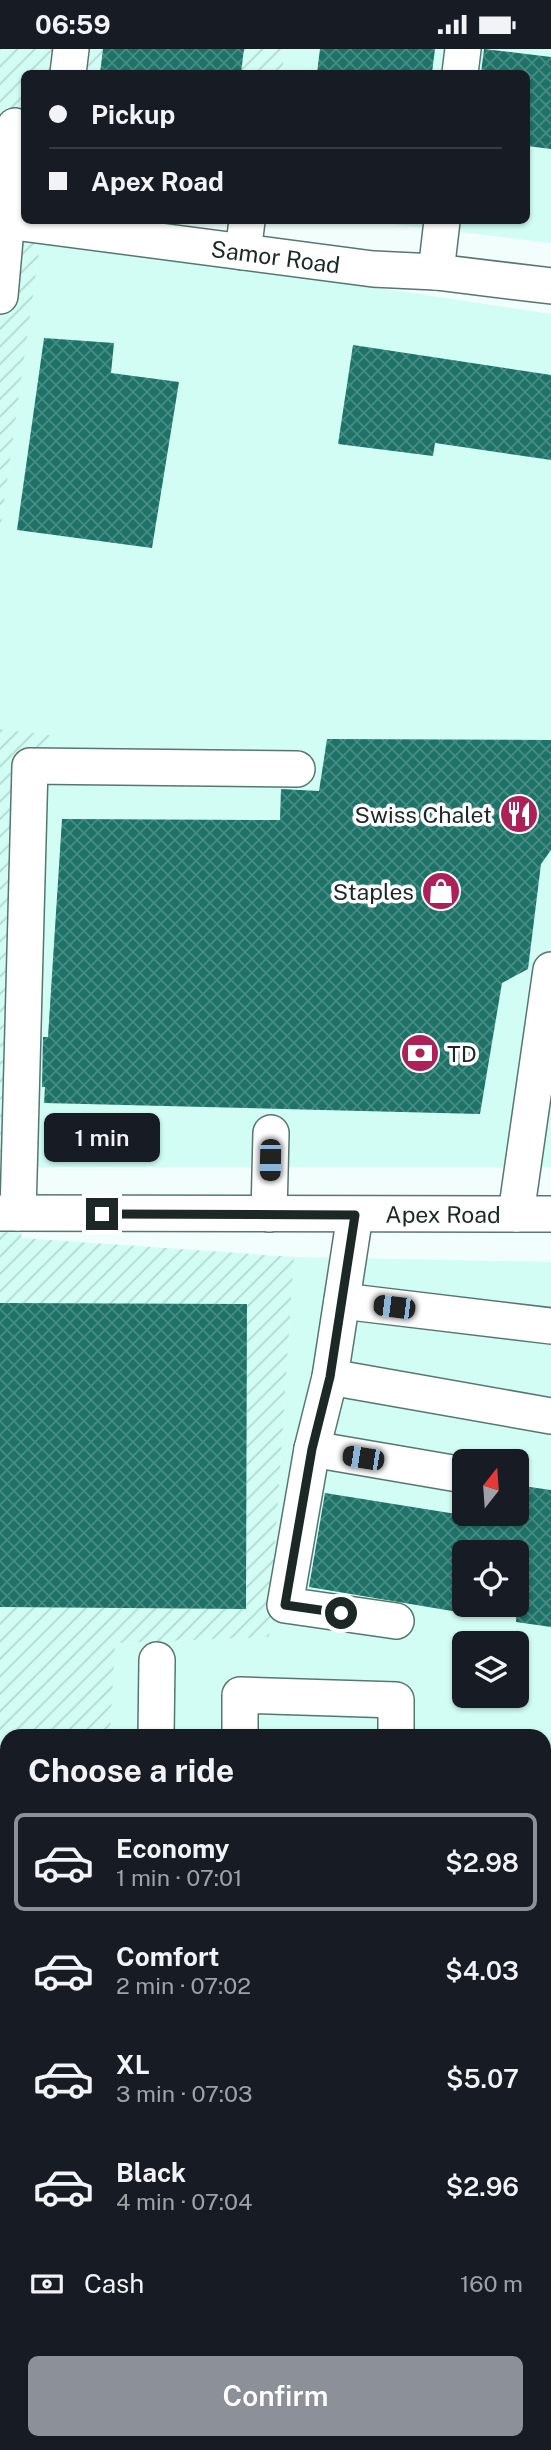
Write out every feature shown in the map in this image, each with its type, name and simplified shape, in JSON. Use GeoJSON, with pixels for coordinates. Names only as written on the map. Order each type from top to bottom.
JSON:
{"type":"FeatureCollection","features":[{"type":"Feature","properties":{"kind":"street"},"geometry":{"type":"LineString","coordinates":[[68,70],[71,49]]}},
{"type":"Feature","properties":{"kind":"street"},"geometry":{"type":"LineString","coordinates":[[460,70],[463,49]]}},
{"type":"Feature","properties":{"kind":"street"},"geometry":{"type":"LineString","coordinates":[[0,296],[4,220],[15,126]]}},
{"type":"Feature","properties":{"kind":"street","name":"Samor Road"},"geometry":{"type":"LineString","coordinates":[[63,224],[245,236],[373,269],[436,272],[551,286]]}},
{"type":"Feature","properties":{"kind":"street"},"geometry":{"type":"LineString","coordinates":[[436,272],[442,224]]}},
{"type":"Feature","properties":{"kind":"street"},"geometry":{"type":"LineString","coordinates":[[9,1213],[30,766],[297,769]]}},
{"type":"Feature","properties":{"kind":"street"},"geometry":{"type":"LineString","coordinates":[[516,1214],[551,970]]}},
{"type":"Feature","properties":{"kind":"street"},"geometry":{"type":"LineString","coordinates":[[270,1214],[271,1133]]}},
{"type":"Feature","properties":{"kind":"street","name":"Apex Road"},"geometry":{"type":"LineString","coordinates":[[9,1213],[551,1214]]}},
{"type":"Feature","properties":{"kind":"street"},"geometry":{"type":"LineString","coordinates":[[355,1215],[330,1377],[312,1449],[285,1605],[396,1621]]}},
{"type":"Feature","properties":{"kind":"street"},"geometry":{"type":"LineString","coordinates":[[342,1301],[551,1326]]}},
{"type":"Feature","properties":{"kind":"street"},"geometry":{"type":"LineString","coordinates":[[330,1377],[551,1416]]}},
{"type":"Feature","properties":{"kind":"street"},"geometry":{"type":"LineString","coordinates":[[312,1449],[452,1473]]}},
{"type":"Feature","properties":{"kind":"street"},"geometry":{"type":"LineString","coordinates":[[156,1729],[157,1660]]}},
{"type":"Feature","properties":{"kind":"street"},"geometry":{"type":"LineString","coordinates":[[240,1729],[240,1695],[396,1700],[396,1729]]}},
{"type":"Feature","properties":{"kind":"shaded area"},"geometry":{"type":"Polygon","coordinates":[[[0,49],[285,49],[282,70],[21,70],[21,170],[0,168],[0,49]]]}},
{"type":"Feature","properties":{"kind":"shaded area"},"geometry":{"type":"Polygon","coordinates":[[[285,49],[551,49],[551,243],[393,224],[530,224],[530,70],[282,70],[285,49]]]}},
{"type":"Feature","properties":{"kind":"shaded area"},"geometry":{"type":"Polygon","coordinates":[[[41,237],[551,314],[551,1167],[27,1167],[50,735],[0,729],[0,532],[41,237]]]}},
{"type":"Feature","properties":{"kind":"shaded area"},"geometry":{"type":"Polygon","coordinates":[[[41,237],[0,532],[0,238],[41,237]]]}},
{"type":"Feature","properties":{"kind":"shaded area"},"geometry":{"type":"Polygon","coordinates":[[[0,729],[50,735],[21,1238],[294,1257],[269,1637],[115,1643],[110,1729],[0,1729],[0,729]]]}},
{"type":"Feature","properties":{"kind":"shaded area"},"geometry":{"type":"Polygon","coordinates":[[[294,1257],[551,1262],[551,1729],[110,1729],[114,1643],[269,1637],[294,1257]]]}},
{"type":"Feature","properties":{"kind":"building"},"geometry":{"type":"Polygon","coordinates":[[[103,49],[244,49],[241,70],[100,70],[103,49]]]}},
{"type":"Feature","properties":{"kind":"building"},"geometry":{"type":"Polygon","coordinates":[[[320,49],[435,49],[432,70],[317,70],[320,49]]]}},
{"type":"Feature","properties":{"kind":"building"},"geometry":{"type":"Polygon","coordinates":[[[484,49],[551,57],[551,149],[530,146],[530,70],[481,70],[484,49]]]}},
{"type":"Feature","properties":{"kind":"building"},"geometry":{"type":"Polygon","coordinates":[[[44,338],[114,343],[111,373],[179,382],[152,548],[17,530],[44,338]]]}},
{"type":"Feature","properties":{"kind":"building"},"geometry":{"type":"Polygon","coordinates":[[[353,345],[551,375],[551,460],[435,443],[433,456],[338,444],[353,345]]]}},
{"type":"Feature","properties":{"kind":"building"},"geometry":{"type":"Polygon","coordinates":[[[327,739],[551,740],[551,850],[541,864],[528,969],[502,983],[480,1114],[44,1103],[43,1037],[48,1037],[62,819],[280,820],[281,789],[319,791],[327,739]]]}},
{"type":"Feature","properties":{"kind":"building"},"geometry":{"type":"Polygon","coordinates":[[[0,1303],[247,1304],[246,1609],[0,1607],[0,1303]]]}},
{"type":"Feature","properties":{"kind":"building"},"geometry":{"type":"Polygon","coordinates":[[[529,1487],[551,1490],[551,1627],[516,1622],[516,1617],[529,1617],[529,1540],[452,1540],[452,1611],[309,1587],[325,1493],[452,1513],[452,1526],[529,1526],[529,1487]]]}},
{"type":"Feature","properties":{"kind":"place","name":"Swiss Chalet"},"geometry":{"type":"Point","coordinates":[519,814]}},
{"type":"Feature","properties":{"kind":"place","name":"Staples"},"geometry":{"type":"Point","coordinates":[441,891]}},
{"type":"Feature","properties":{"kind":"place","name":"TD"},"geometry":{"type":"Point","coordinates":[420,1053]}},
{"type":"Feature","properties":{"kind":"route"},"geometry":{"type":"LineString","coordinates":[[102,1214],[355,1215],[330,1377],[312,1449],[285,1605],[341,1613]]}}]}
